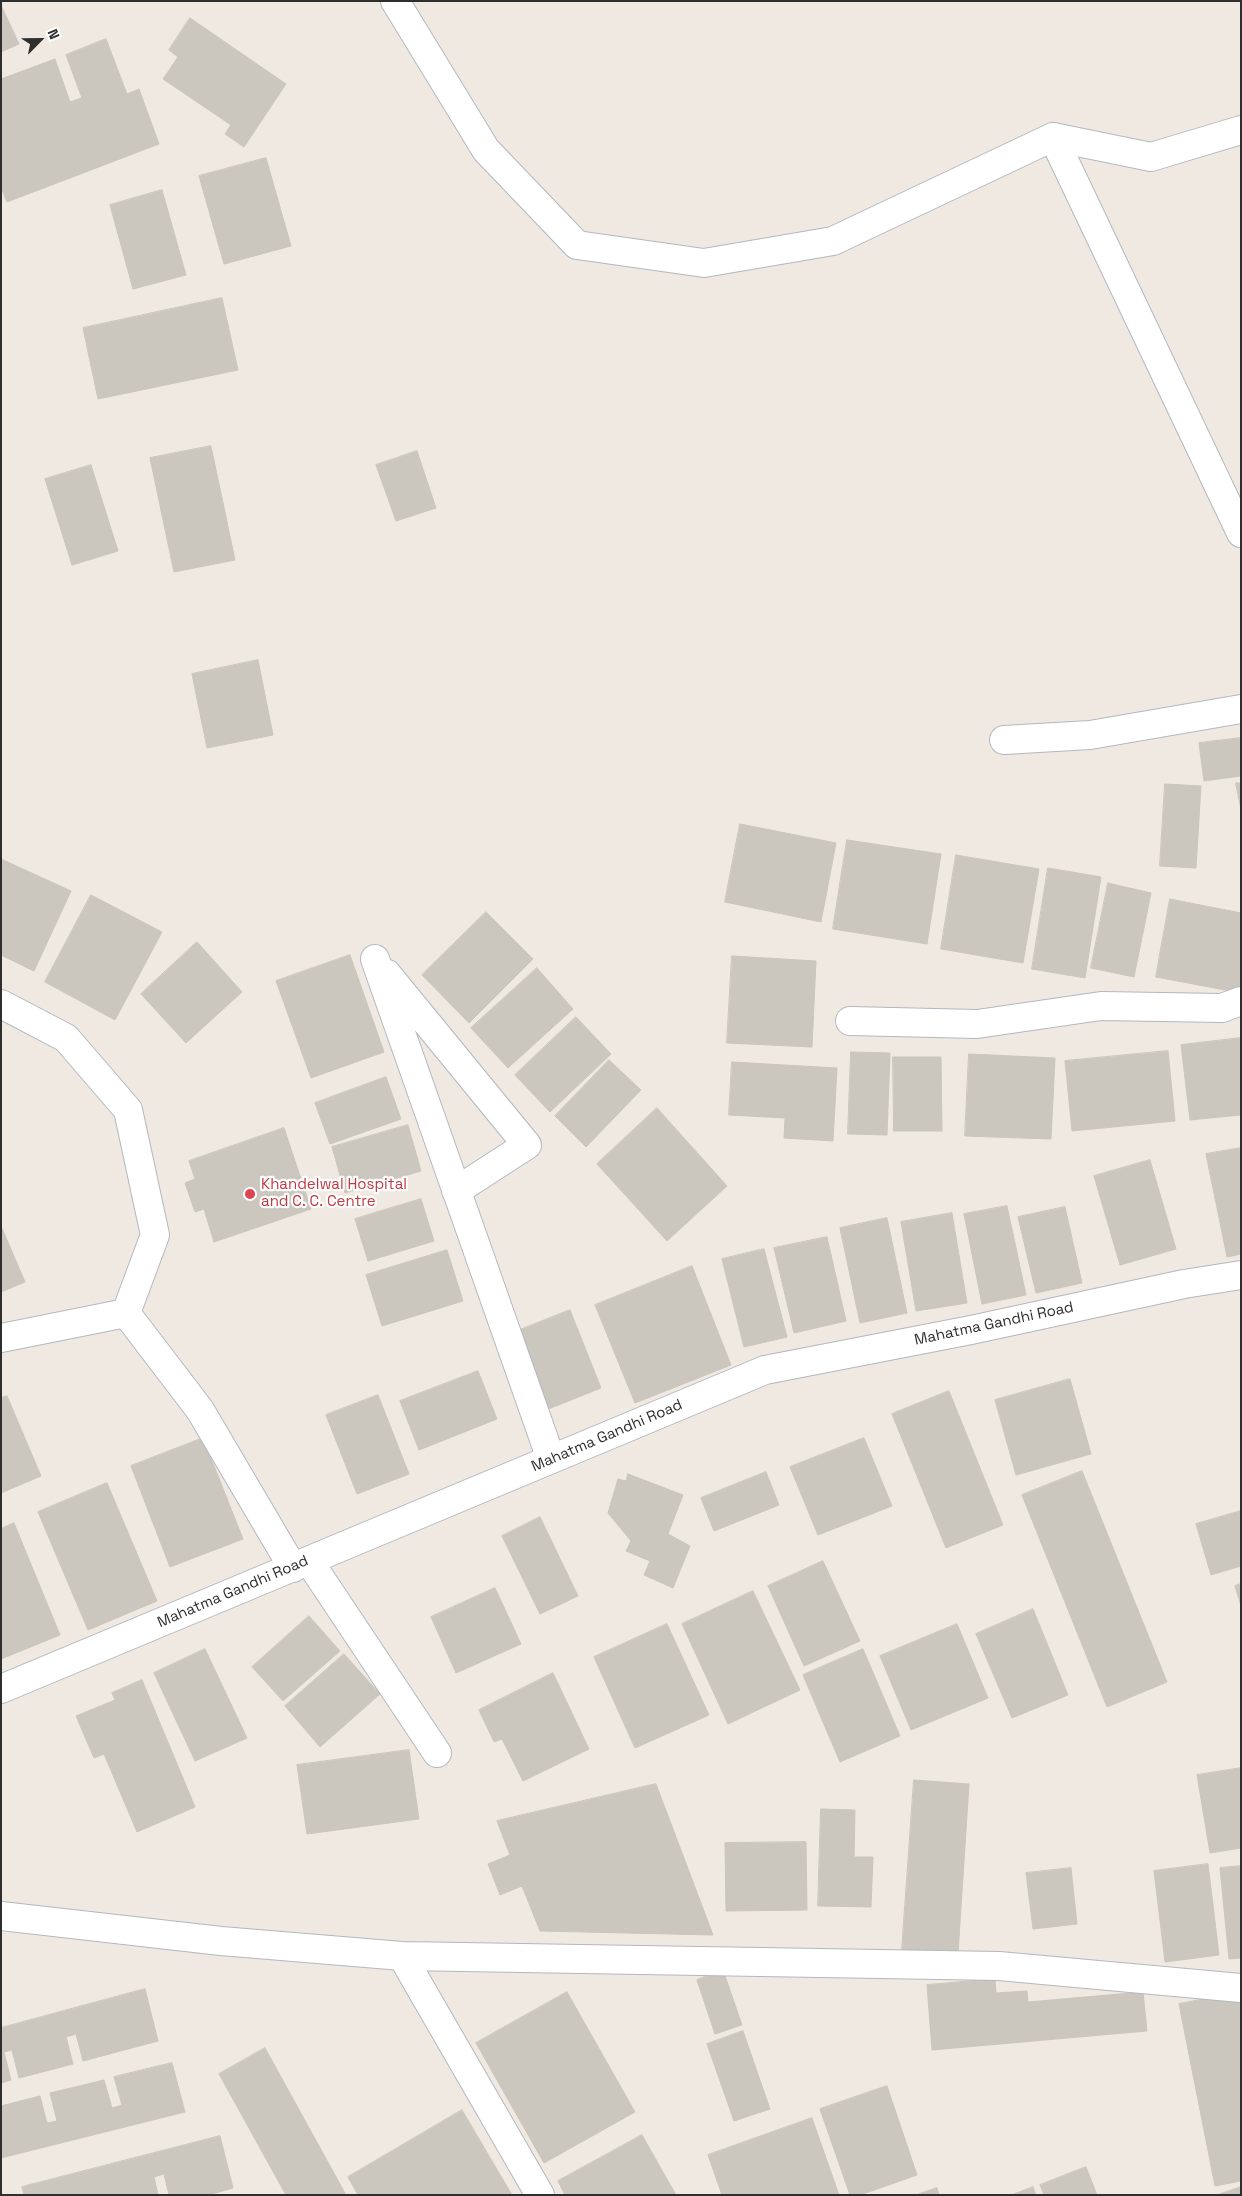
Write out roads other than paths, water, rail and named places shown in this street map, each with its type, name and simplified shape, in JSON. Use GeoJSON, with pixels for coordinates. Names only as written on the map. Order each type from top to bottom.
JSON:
{"type":"FeatureCollection","features":[{"type":"Feature","properties":{"kind":"street"},"geometry":{"type":"LineString","coordinates":[[395,1],[486,150],[577,245],[704,263],[832,240],[1053,138],[1151,157],[1241,130]]}},
{"type":"Feature","properties":{"kind":"street"},"geometry":{"type":"LineString","coordinates":[[1053,138],[1241,533]]}},
{"type":"Feature","properties":{"kind":"street"},"geometry":{"type":"LineString","coordinates":[[1004,740],[1090,735],[1241,709]]}},
{"type":"Feature","properties":{"kind":"street"},"geometry":{"type":"LineString","coordinates":[[456,1191],[527,1145],[375,959],[456,1191],[551,1459]]}},
{"type":"Feature","properties":{"kind":"street"},"geometry":{"type":"LineString","coordinates":[[850,1021],[977,1024],[1101,1006],[1222,1008],[1241,1002]]}},
{"type":"Feature","properties":{"kind":"street"},"geometry":{"type":"LineString","coordinates":[[1,1004],[66,1038],[128,1110],[155,1235],[126,1313]]}},
{"type":"Feature","properties":{"kind":"street","name":"Mahatma Gandhi Road"},"geometry":{"type":"LineString","coordinates":[[1,1688],[765,1370],[971,1330],[1184,1284],[1241,1275]]}},
{"type":"Feature","properties":{"kind":"street"},"geometry":{"type":"LineString","coordinates":[[1,1338],[126,1313]]}},
{"type":"Feature","properties":{"kind":"street"},"geometry":{"type":"LineString","coordinates":[[126,1313],[200,1410],[301,1564],[437,1752]]}},
{"type":"Feature","properties":{"kind":"street"},"geometry":{"type":"LineString","coordinates":[[1,1916],[221,1941],[402,1956],[999,1966],[1241,1988]]}},
{"type":"Feature","properties":{"kind":"street"},"geometry":{"type":"LineString","coordinates":[[402,1956],[540,2195]]}},
{"type":"Feature","properties":{"kind":"place","name":"Khandelwal Hospital and C. C. Centre"},"geometry":{"type":"Point","coordinates":[250,1194]}}]}
